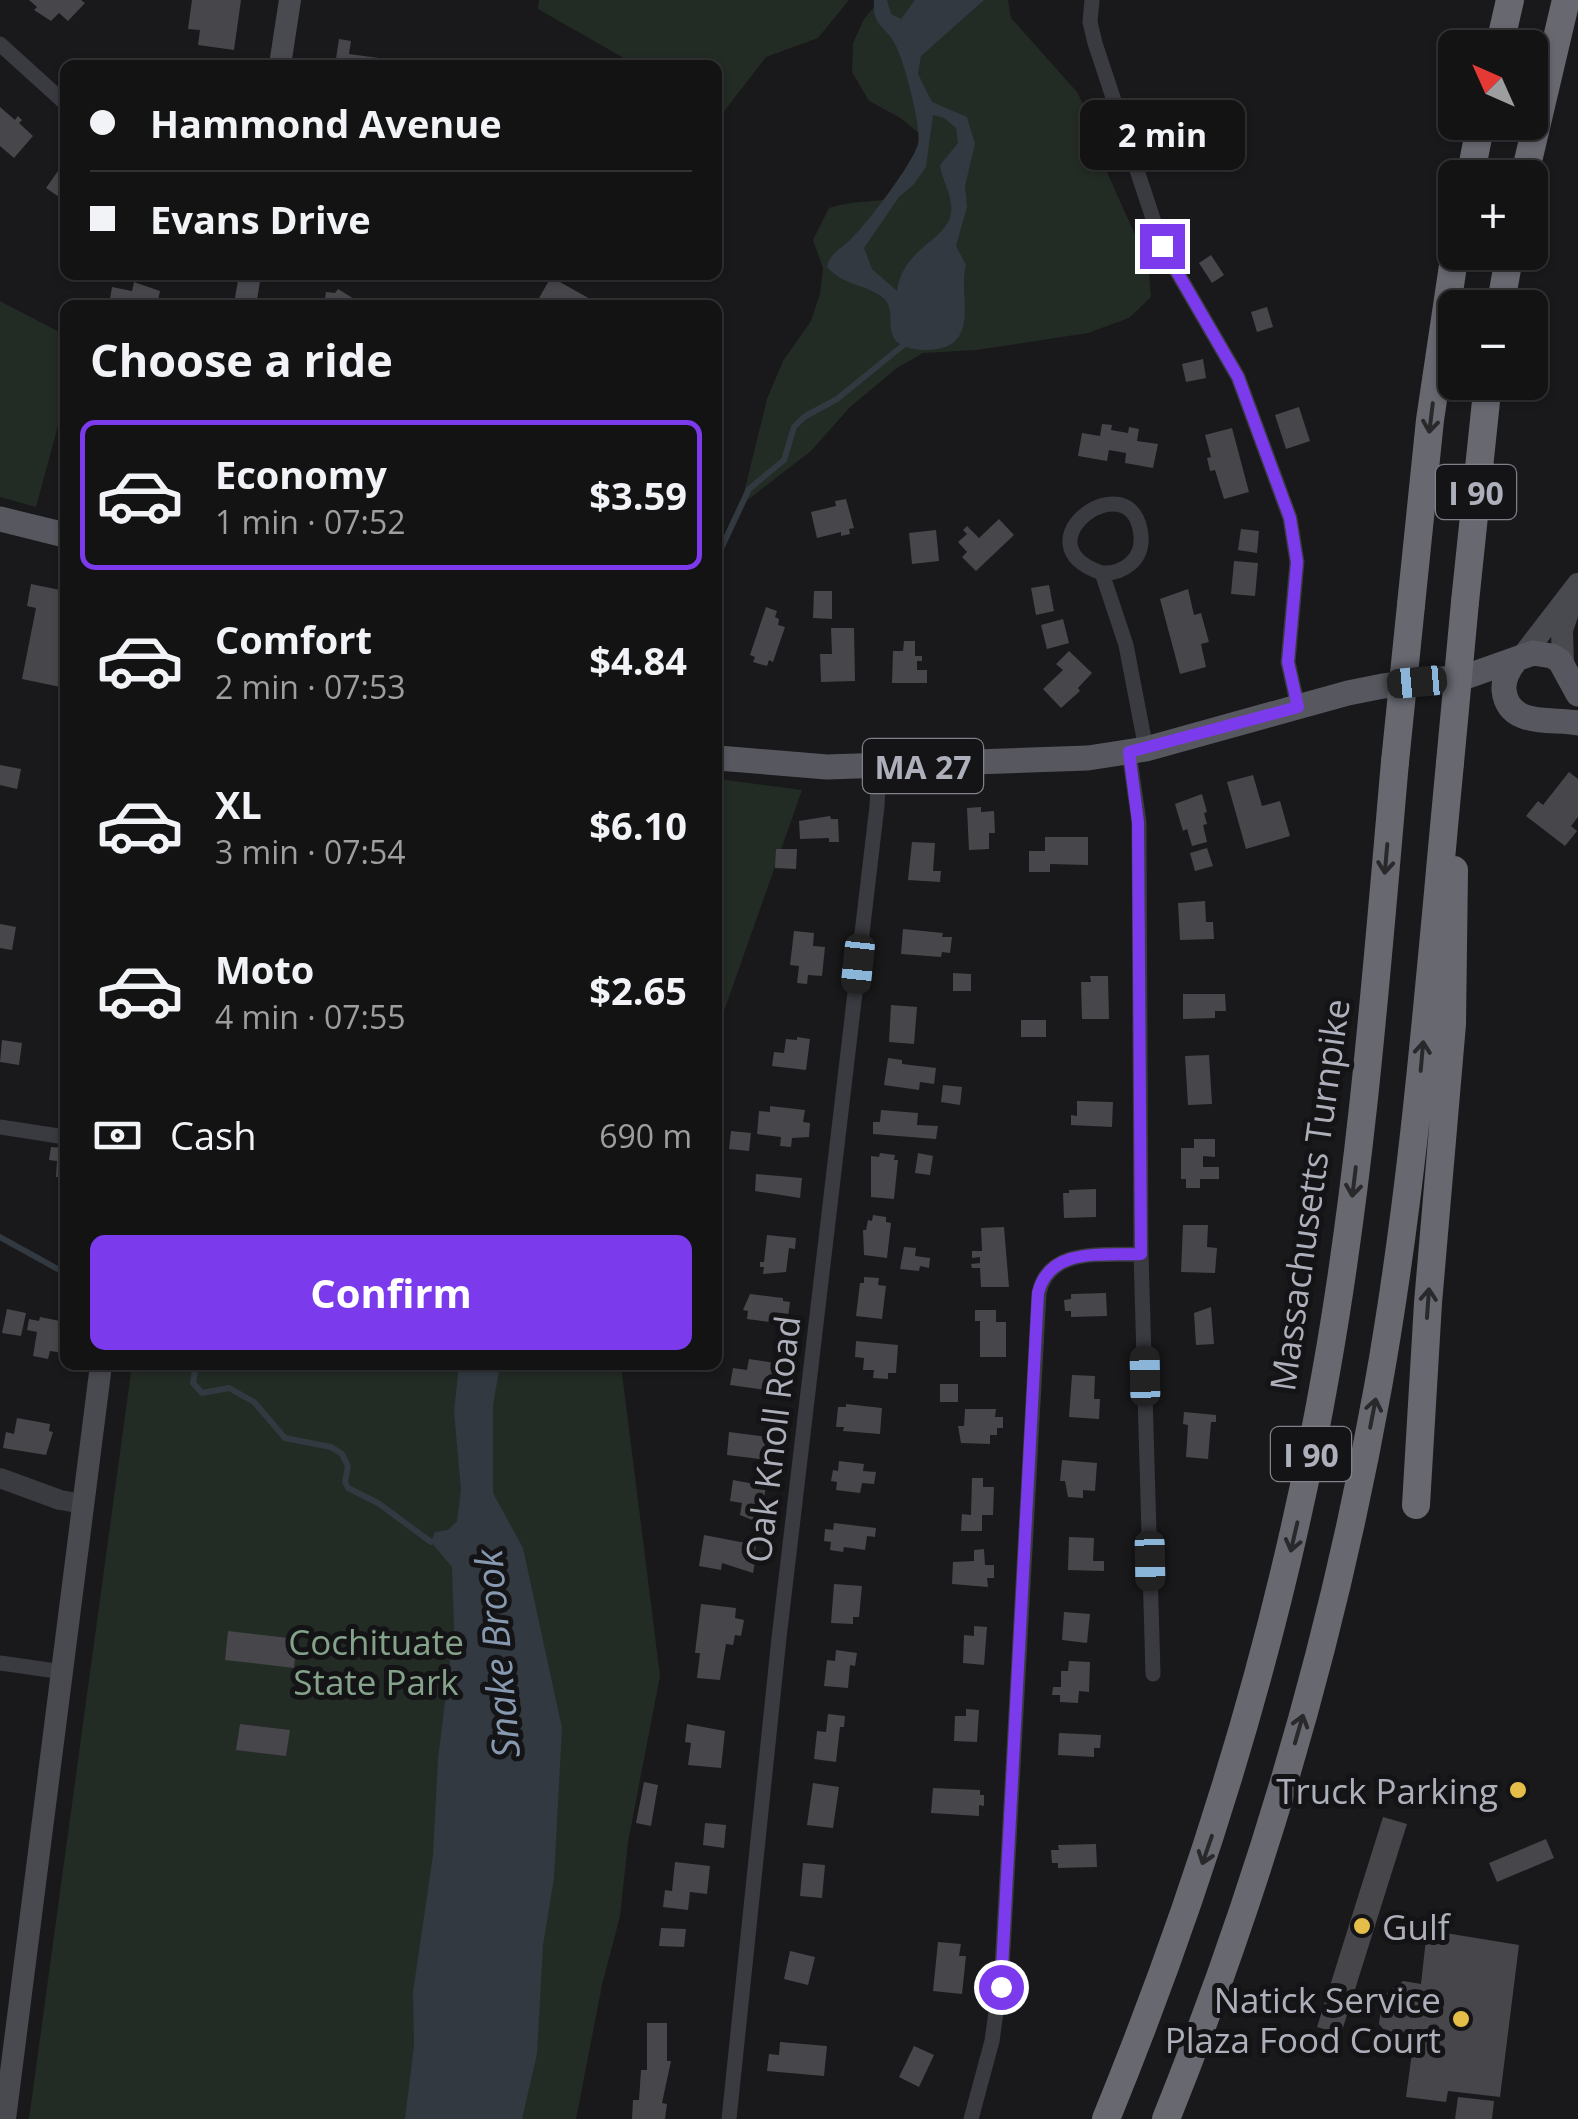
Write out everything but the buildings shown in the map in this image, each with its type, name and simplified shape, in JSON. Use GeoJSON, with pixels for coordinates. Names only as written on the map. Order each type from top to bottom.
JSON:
{"type":"FeatureCollection","features":[{"type":"Feature","properties":{"kind":"highway"},"geometry":{"type":"LineString","coordinates":[[1503,30],[1510,0]]}},
{"type":"Feature","properties":{"kind":"highway"},"geometry":{"type":"LineString","coordinates":[[1528,160],[1566,0]]}},
{"type":"Feature","properties":{"kind":"highway","name":"Massachusetts Turnpike"},"geometry":{"type":"LineString","coordinates":[[1106,2119],[1164,1973],[1227,1789],[1299,1514],[1326,1374],[1348,1235],[1411,605],[1440,349],[1453,270]]}},
{"type":"Feature","properties":{"kind":"highway","name":"I 90"},"geometry":{"type":"LineString","coordinates":[[1166,2119],[1212,2002],[1280,1798],[1318,1662],[1358,1488],[1390,1314],[1410,1174],[1486,400]]}},
{"type":"Feature","properties":{"kind":"highway"},"geometry":{"type":"LineString","coordinates":[[1416,1505],[1428,1303],[1452,1024],[1455,897],[1450,763]]}},
{"type":"Feature","properties":{"kind":"main road"},"geometry":{"type":"LineString","coordinates":[[281,60],[290,0]]}},
{"type":"Feature","properties":{"kind":"main road"},"geometry":{"type":"LineString","coordinates":[[0,520],[60,534]]}},
{"type":"Feature","properties":{"kind":"main road"},"geometry":{"type":"LineString","coordinates":[[1578,586],[1509,668],[1504,686],[1511,707],[1523,717],[1578,723]]}},
{"type":"Feature","properties":{"kind":"main road"},"geometry":{"type":"LineString","coordinates":[[1542,720],[1560,712],[1570,696],[1561,643],[1564,616],[1578,586]]}},
{"type":"Feature","properties":{"kind":"main road"},"geometry":{"type":"LineString","coordinates":[[1518,659],[1542,653],[1570,679]]}},
{"type":"Feature","properties":{"kind":"main road","name":"MA 27"},"geometry":{"type":"LineString","coordinates":[[722,758],[790,766],[879,767],[1065,760],[1138,750],[1384,686],[1440,681],[1483,672],[1518,659]]}},
{"type":"Feature","properties":{"kind":"main road","name":"MA 27"},"geometry":{"type":"LineString","coordinates":[[1440,681],[1511,707]]}},
{"type":"Feature","properties":{"kind":"main road"},"geometry":{"type":"LineString","coordinates":[[4,2119],[100,1370]]}},
{"type":"Feature","properties":{"kind":"street"},"geometry":{"type":"LineString","coordinates":[[1092,0],[1092,33],[1162,246],[1238,377],[1290,518],[1297,562],[1288,662],[1298,707]]}},
{"type":"Feature","properties":{"kind":"street"},"geometry":{"type":"LineString","coordinates":[[0,44],[60,98]]}},
{"type":"Feature","properties":{"kind":"street"},"geometry":{"type":"LineString","coordinates":[[1102,574],[1126,568],[1136,559],[1141,546],[1136,520],[1114,504],[1088,509],[1072,532],[1072,546],[1087,568],[1102,574],[1126,644],[1138,750],[1141,1254],[1153,1674]]}},
{"type":"Feature","properties":{"kind":"street","name":"Oak Knoll Road"},"geometry":{"type":"LineString","coordinates":[[729,2119],[779,1638],[879,767]]}},
{"type":"Feature","properties":{"kind":"street"},"geometry":{"type":"LineString","coordinates":[[0,1127],[60,1136]]}},
{"type":"Feature","properties":{"kind":"street"},"geometry":{"type":"LineString","coordinates":[[971,2119],[990,2052],[1002,1968],[1038,1293],[1044,1277],[1062,1260],[1141,1254]]}},
{"type":"Feature","properties":{"kind":"street"},"geometry":{"type":"LineString","coordinates":[[0,1478],[60,1500],[84,1504]]}},
{"type":"Feature","properties":{"kind":"street"},"geometry":{"type":"LineString","coordinates":[[0,1663],[64,1672]]}},
{"type":"Feature","properties":{"kind":"green space"},"geometry":{"type":"Polygon","coordinates":[[[539,0],[849,0],[818,38],[766,57],[722,114],[722,60],[627,60],[538,9],[539,0]]]}},
{"type":"Feature","properties":{"kind":"green space"},"geometry":{"type":"Polygon","coordinates":[[[880,0],[1008,0],[1011,18],[1077,92],[1099,137],[1106,170],[1148,264],[1151,297],[1129,318],[1088,333],[976,350],[923,353],[897,368],[850,407],[811,451],[741,505],[767,399],[783,361],[811,321],[820,294],[823,268],[813,240],[829,208],[899,197],[930,142],[899,117],[869,101],[852,72],[853,43],[864,19],[880,0]]]}},
{"type":"Feature","properties":{"kind":"green space"},"geometry":{"type":"Polygon","coordinates":[[[0,301],[60,332],[60,418],[36,507],[0,497],[0,301]]]}},
{"type":"Feature","properties":{"kind":"green space"},"geometry":{"type":"Polygon","coordinates":[[[722,780],[802,790],[722,1017],[722,780]]]}},
{"type":"Feature","properties":{"kind":"green space","name":"Cochituate State Park"},"geometry":{"type":"Polygon","coordinates":[[[131,1370],[622,1370],[660,1676],[628,1842],[620,1916],[576,2119],[29,2119],[131,1370]]]}},
{"type":"Feature","properties":{"kind":"water"},"geometry":{"type":"Polygon","coordinates":[[[874,0],[887,0],[891,14],[901,19],[915,0],[984,0],[921,56],[918,74],[932,102],[967,117],[975,144],[965,186],[967,207],[956,246],[966,265],[964,318],[962,331],[944,347],[918,350],[896,341],[886,302],[827,267],[833,255],[859,231],[889,193],[918,144],[915,110],[903,65],[874,9],[874,0]],[[933,115],[926,167],[899,197],[864,248],[872,269],[897,291],[907,264],[942,231],[951,213],[940,165],[958,143],[956,128],[933,115]]]}},
{"type":"Feature","properties":{"kind":"water"},"geometry":{"type":"Polygon","coordinates":[[[458,1370],[499,1370],[493,1405],[493,1493],[523,1548],[562,1728],[554,1878],[543,1945],[537,2054],[522,2119],[405,2119],[414,2045],[413,1992],[433,1855],[438,1759],[454,1628],[452,1567],[431,1542],[435,1532],[448,1530],[457,1521],[461,1490],[454,1411],[458,1370]]]}},
{"type":"Feature","properties":{"kind":"waterway","name":"Snake Brook"},"geometry":{"type":"LineString","coordinates":[[722,546],[749,489],[784,460],[794,427],[837,399],[906,343]]}},
{"type":"Feature","properties":{"kind":"waterway"},"geometry":{"type":"LineString","coordinates":[[0,1237],[60,1270]]}},
{"type":"Feature","properties":{"kind":"waterway"},"geometry":{"type":"LineString","coordinates":[[195,1370],[193,1383],[202,1393],[229,1388],[254,1402],[285,1438],[331,1447],[342,1454],[348,1466],[348,1488],[378,1503],[431,1542]]}},
{"type":"Feature","properties":{"kind":"place","name":"Truck Parking"},"geometry":{"type":"Point","coordinates":[1518,1790]}},
{"type":"Feature","properties":{"kind":"place","name":"Gulf"},"geometry":{"type":"Point","coordinates":[1362,1926]}},
{"type":"Feature","properties":{"kind":"place","name":"Natick Service Plaza Food Court"},"geometry":{"type":"Point","coordinates":[1461,2019]}},
{"type":"Feature","properties":{"kind":"route"},"geometry":{"type":"LineString","coordinates":[[1001,1987],[1038,1293],[1044,1277],[1062,1260],[1141,1254],[1138,822],[1129,752],[1298,707],[1287,646],[1297,562],[1290,518],[1238,377],[1162,246]]}}]}
